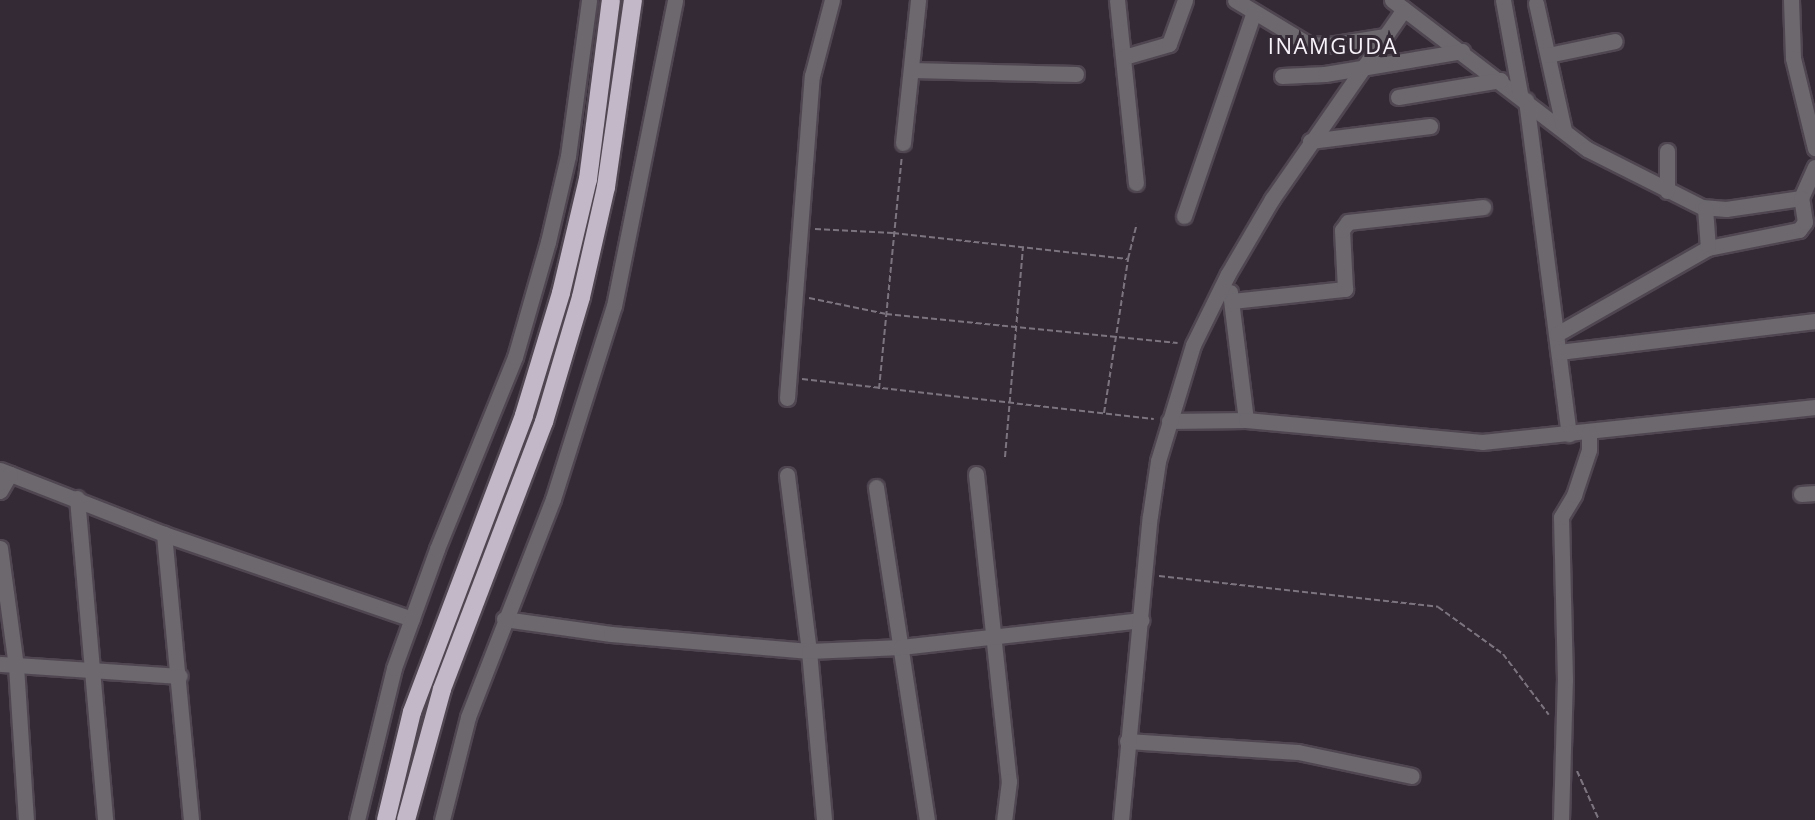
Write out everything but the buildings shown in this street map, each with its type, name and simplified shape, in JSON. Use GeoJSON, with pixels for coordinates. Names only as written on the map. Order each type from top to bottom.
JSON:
{"type":"FeatureCollection","features":[{"type":"Feature","properties":{"kind":"highway"},"geometry":{"type":"LineString","coordinates":[[386,820],[412,712],[524,415],[561,293],[588,179],[611,0]]}},
{"type":"Feature","properties":{"kind":"highway"},"geometry":{"type":"LineString","coordinates":[[406,820],[442,689],[544,422],[581,297],[606,188],[633,0]]}},
{"type":"Feature","properties":{"kind":"street"},"geometry":{"type":"LineString","coordinates":[[357,820],[394,668],[515,357],[548,242],[568,156],[589,0]]}},
{"type":"Feature","properties":{"kind":"street"},"geometry":{"type":"LineString","coordinates":[[442,820],[468,717],[504,619],[553,499],[614,306],[675,0]]}},
{"type":"Feature","properties":{"kind":"street"},"geometry":{"type":"LineString","coordinates":[[787,398],[812,76],[832,0]]}},
{"type":"Feature","properties":{"kind":"street"},"geometry":{"type":"LineString","coordinates":[[903,143],[918,0]]}},
{"type":"Feature","properties":{"kind":"street"},"geometry":{"type":"LineString","coordinates":[[1117,0],[1136,183]]}},
{"type":"Feature","properties":{"kind":"street"},"geometry":{"type":"LineString","coordinates":[[1124,57],[1168,44],[1185,0]]}},
{"type":"Feature","properties":{"kind":"street"},"geometry":{"type":"LineString","coordinates":[[1235,0],[1253,14],[1308,44],[1329,45],[1385,36]]}},
{"type":"Feature","properties":{"kind":"street"},"geometry":{"type":"LineString","coordinates":[[1503,0],[1523,97],[1569,434]]}},
{"type":"Feature","properties":{"kind":"street"},"geometry":{"type":"LineString","coordinates":[[1791,0],[1793,58],[1815,148]]}},
{"type":"Feature","properties":{"kind":"street"},"geometry":{"type":"LineString","coordinates":[[1536,3],[1564,130]]}},
{"type":"Feature","properties":{"kind":"street"},"geometry":{"type":"LineString","coordinates":[[1121,820],[1127,741],[1158,461],[1192,345],[1228,274],[1310,141],[1365,68],[1385,36],[1398,5],[1501,80],[1587,149],[1667,190],[1705,208],[1726,209],[1801,198]]}},
{"type":"Feature","properties":{"kind":"street"},"geometry":{"type":"LineString","coordinates":[[1184,216],[1253,14]]}},
{"type":"Feature","properties":{"kind":"street"},"geometry":{"type":"LineString","coordinates":[[1548,55],[1615,41]]}},
{"type":"Feature","properties":{"kind":"street"},"geometry":{"type":"LineString","coordinates":[[1282,76],[1365,68],[1462,51]]}},
{"type":"Feature","properties":{"kind":"street"},"geometry":{"type":"LineString","coordinates":[[911,70],[1076,74]]}},
{"type":"Feature","properties":{"kind":"street"},"geometry":{"type":"LineString","coordinates":[[1398,97],[1501,80]]}},
{"type":"Feature","properties":{"kind":"street"},"geometry":{"type":"LineString","coordinates":[[1310,141],[1430,126]]}},
{"type":"Feature","properties":{"kind":"street"},"geometry":{"type":"LineString","coordinates":[[1667,151],[1667,190]]}},
{"type":"Feature","properties":{"kind":"street"},"geometry":{"type":"LineString","coordinates":[[1557,334],[1708,248],[1799,230],[1805,222],[1801,198],[1815,167]]}},
{"type":"Feature","properties":{"kind":"street"},"geometry":{"type":"LineString","coordinates":[[1232,301],[1345,289],[1342,230],[1348,222],[1483,207]]}},
{"type":"Feature","properties":{"kind":"street"},"geometry":{"type":"LineString","coordinates":[[1705,208],[1708,248]]}},
{"type":"Feature","properties":{"kind":"street"},"geometry":{"type":"LineString","coordinates":[[1228,274],[1246,420]]}},
{"type":"Feature","properties":{"kind":"street"},"geometry":{"type":"LineString","coordinates":[[1559,352],[1815,321]]}},
{"type":"Feature","properties":{"kind":"street"},"geometry":{"type":"LineString","coordinates":[[1169,421],[1246,420],[1482,442],[1815,406]]}},
{"type":"Feature","properties":{"kind":"street"},"geometry":{"type":"LineString","coordinates":[[1561,820],[1565,680],[1561,517],[1574,495],[1589,450],[1589,432]]}},
{"type":"Feature","properties":{"kind":"street"},"geometry":{"type":"LineString","coordinates":[[0,491],[5,472],[77,498],[164,534],[412,619]]}},
{"type":"Feature","properties":{"kind":"street"},"geometry":{"type":"LineString","coordinates":[[976,474],[996,636],[1009,781],[1004,820]]}},
{"type":"Feature","properties":{"kind":"street"},"geometry":{"type":"LineString","coordinates":[[787,475],[809,651],[824,820]]}},
{"type":"Feature","properties":{"kind":"street"},"geometry":{"type":"LineString","coordinates":[[876,487],[927,820]]}},
{"type":"Feature","properties":{"kind":"street"},"geometry":{"type":"LineString","coordinates":[[77,498],[105,820]]}},
{"type":"Feature","properties":{"kind":"street"},"geometry":{"type":"LineString","coordinates":[[164,534],[180,676],[191,820]]}},
{"type":"Feature","properties":{"kind":"street"},"geometry":{"type":"LineString","coordinates":[[0,548],[16,666],[26,820]]}},
{"type":"Feature","properties":{"kind":"street"},"geometry":{"type":"LineString","coordinates":[[504,619],[611,634],[809,651],[901,647],[1141,620]]}},
{"type":"Feature","properties":{"kind":"street"},"geometry":{"type":"LineString","coordinates":[[0,664],[91,672],[180,676]]}},
{"type":"Feature","properties":{"kind":"street"},"geometry":{"type":"LineString","coordinates":[[1127,741],[1298,752],[1412,776]]}},
{"type":"Feature","properties":{"kind":"path"},"geometry":{"type":"LineString","coordinates":[[879,389],[903,143]]}},
{"type":"Feature","properties":{"kind":"path"},"geometry":{"type":"LineString","coordinates":[[1104,413],[1128,259],[1137,224]]}},
{"type":"Feature","properties":{"kind":"path"},"geometry":{"type":"LineString","coordinates":[[800,228],[893,233],[1128,259]]}},
{"type":"Feature","properties":{"kind":"path"},"geometry":{"type":"LineString","coordinates":[[1005,457],[1023,247]]}},
{"type":"Feature","properties":{"kind":"path"},"geometry":{"type":"LineString","coordinates":[[794,295],[886,314],[1118,334],[1192,345]]}},
{"type":"Feature","properties":{"kind":"path"},"geometry":{"type":"LineString","coordinates":[[788,378],[1010,401],[1169,421]]}},
{"type":"Feature","properties":{"kind":"path"},"geometry":{"type":"LineString","coordinates":[[1145,575],[1438,607],[1503,654],[1550,717]]}},
{"type":"Feature","properties":{"kind":"path"},"geometry":{"type":"LineString","coordinates":[[1577,770],[1599,820]]}},
{"type":"Feature","properties":{"kind":"district","name":"INAMGUDA"},"geometry":{"type":"Point","coordinates":[1333,46]}}]}
